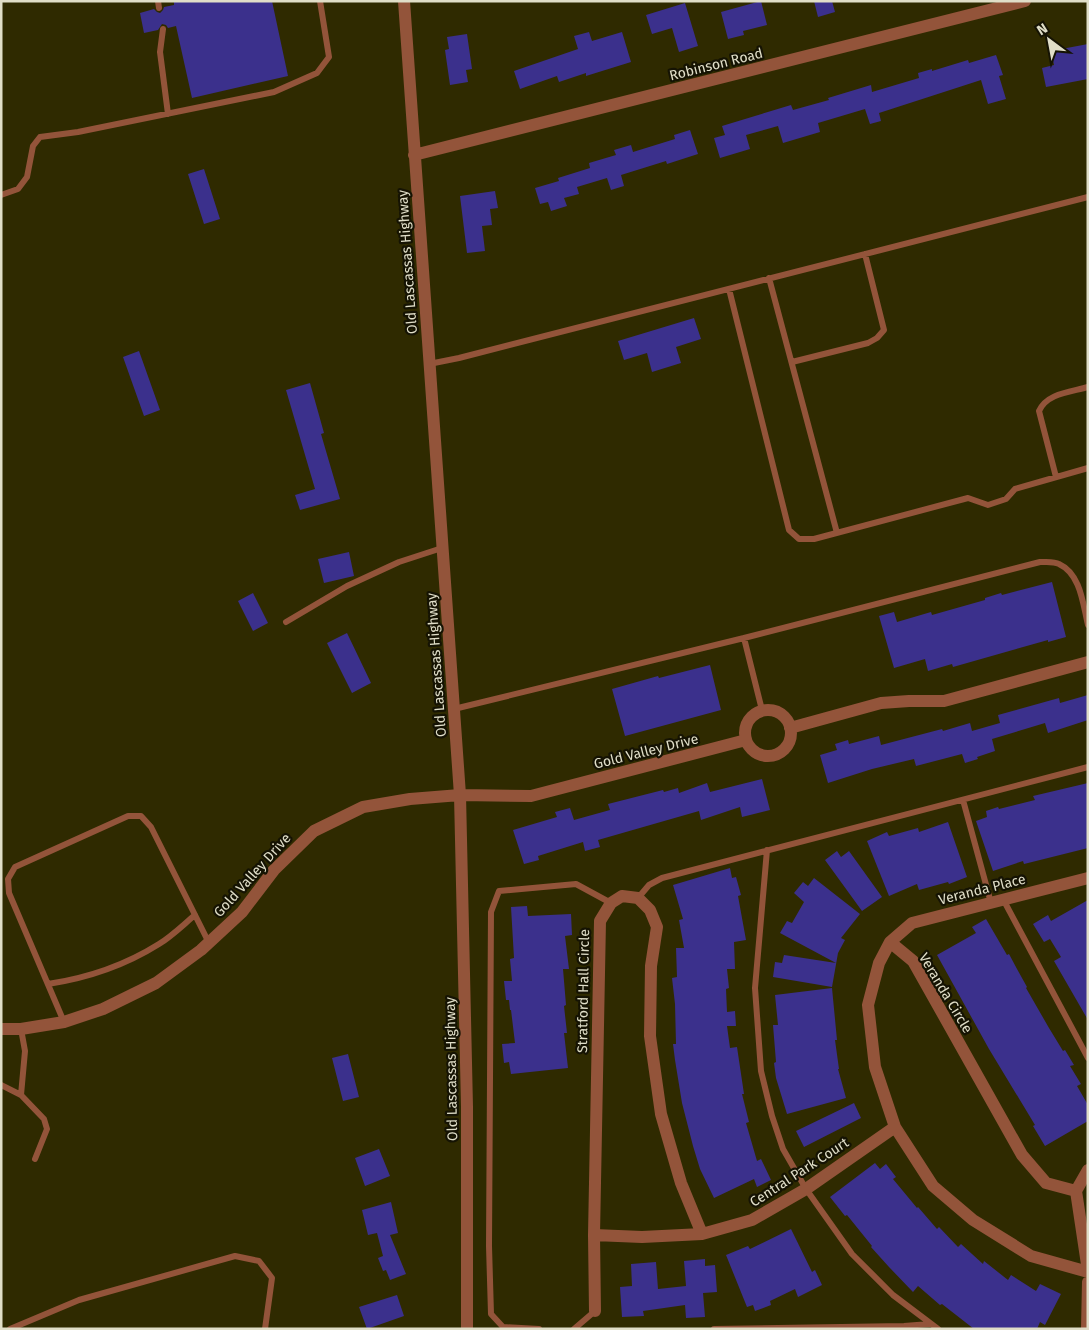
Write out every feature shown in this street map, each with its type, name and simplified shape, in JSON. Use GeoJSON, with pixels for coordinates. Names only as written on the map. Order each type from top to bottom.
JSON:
{"type":"FeatureCollection","features":[{"type":"Feature","properties":{"kind":"street","name":"Old Lascassas Highway"},"geometry":{"type":"LineString","coordinates":[[404,1],[460,795],[467,1107],[466,1329]]}},
{"type":"Feature","properties":{"kind":"street","name":"Robinson Road"},"geometry":{"type":"LineString","coordinates":[[414,155],[1025,1]]}},
{"type":"Feature","properties":{"kind":"street"},"geometry":{"type":"LineString","coordinates":[[790,728],[881,703],[944,701],[1088,662]]}},
{"type":"Feature","properties":{"kind":"street"},"geometry":{"type":"LineString","coordinates":[[762,710],[776,711],[788,722],[790,728],[790,741],[786,748],[772,756],[756,754],[750,748],[744,733],[750,718],[762,710]]}},
{"type":"Feature","properties":{"kind":"street","name":"Gold Valley Drive"},"geometry":{"type":"LineString","coordinates":[[1,1029],[21,1029],[64,1022],[103,1009],[156,982],[209,943],[242,912],[274,870],[314,831],[363,807],[410,799],[460,795],[531,796],[746,740]]}},
{"type":"Feature","properties":{"kind":"street","name":"Veranda Place"},"geometry":{"type":"LineString","coordinates":[[890,942],[912,923],[1088,878]]}},
{"type":"Feature","properties":{"kind":"street"},"geometry":{"type":"LineString","coordinates":[[611,903],[622,896],[638,898],[650,910],[656,927],[651,966],[650,1036],[661,1114],[681,1183],[702,1234]]}},
{"type":"Feature","properties":{"kind":"street","name":"Stratford Hall Circle"},"geometry":{"type":"LineString","coordinates":[[595,1311],[594,1235],[600,921],[611,903]]}},
{"type":"Feature","properties":{"kind":"street"},"geometry":{"type":"LineString","coordinates":[[890,942],[879,963],[868,1005],[875,1067],[895,1127],[933,1186],[973,1220],[1031,1256],[1088,1271],[1076,1191],[1088,1170]]}},
{"type":"Feature","properties":{"kind":"street","name":"Veranda Circle"},"geometry":{"type":"LineString","coordinates":[[890,942],[913,961],[1022,1155],[1046,1183],[1076,1191]]}},
{"type":"Feature","properties":{"kind":"street","name":"Central Park Court"},"geometry":{"type":"LineString","coordinates":[[594,1235],[642,1237],[702,1234],[752,1220],[806,1189],[895,1127]]}},
{"type":"Feature","properties":{"kind":"street"},"geometry":{"type":"LineString","coordinates":[[1087,1329],[1088,1282]]}},
{"type":"Feature","properties":{"kind":"lane"},"geometry":{"type":"LineString","coordinates":[[1,195],[18,189],[27,177],[33,146],[40,137],[78,132],[274,92],[317,73],[329,57],[320,1]]}},
{"type":"Feature","properties":{"kind":"lane"},"geometry":{"type":"LineString","coordinates":[[163,29],[160,52],[168,114]]}},
{"type":"Feature","properties":{"kind":"lane"},"geometry":{"type":"LineString","coordinates":[[429,364],[459,358],[1088,197]]}},
{"type":"Feature","properties":{"kind":"lane"},"geometry":{"type":"LineString","coordinates":[[792,362],[868,343],[878,338],[884,330],[865,254]]}},
{"type":"Feature","properties":{"kind":"lane"},"geometry":{"type":"LineString","coordinates":[[770,278],[837,533]]}},
{"type":"Feature","properties":{"kind":"lane"},"geometry":{"type":"LineString","coordinates":[[729,289],[789,530],[799,539],[814,539],[968,498],[988,505],[1006,500],[1015,489],[1088,468]]}},
{"type":"Feature","properties":{"kind":"lane"},"geometry":{"type":"LineString","coordinates":[[1056,477],[1040,411],[1042,404],[1052,397],[1088,387]]}},
{"type":"Feature","properties":{"kind":"lane"},"geometry":{"type":"LineString","coordinates":[[286,622],[347,586],[399,562],[442,548]]}},
{"type":"Feature","properties":{"kind":"lane"},"geometry":{"type":"LineString","coordinates":[[454,709],[744,638],[1040,562],[1058,563],[1073,574],[1088,626]]}},
{"type":"Feature","properties":{"kind":"lane"},"geometry":{"type":"LineString","coordinates":[[744,638],[762,710]]}},
{"type":"Feature","properties":{"kind":"lane"},"geometry":{"type":"LineString","coordinates":[[638,898],[648,885],[662,878],[1088,767]]}},
{"type":"Feature","properties":{"kind":"lane"},"geometry":{"type":"LineString","coordinates":[[963,800],[997,901],[1088,1058]]}},
{"type":"Feature","properties":{"kind":"lane"},"geometry":{"type":"LineString","coordinates":[[64,1022],[9,892],[8,879],[15,867],[128,816],[141,816],[151,827],[209,943]]}},
{"type":"Feature","properties":{"kind":"lane"},"geometry":{"type":"LineString","coordinates":[[766,850],[755,988],[761,1071],[772,1116],[784,1149],[806,1189],[852,1254],[893,1295],[938,1329]]}},
{"type":"Feature","properties":{"kind":"lane"},"geometry":{"type":"LineString","coordinates":[[539,1329],[503,1327],[491,1314],[489,1246],[491,912],[499,891],[576,884],[611,903]]}},
{"type":"Feature","properties":{"kind":"lane"},"geometry":{"type":"LineString","coordinates":[[48,984],[78,979],[110,970],[160,943],[195,915]]}},
{"type":"Feature","properties":{"kind":"lane"},"geometry":{"type":"LineString","coordinates":[[21,1029],[25,1051],[21,1095]]}},
{"type":"Feature","properties":{"kind":"lane"},"geometry":{"type":"LineString","coordinates":[[1,1085],[21,1095],[44,1119],[47,1129],[34,1159]]}},
{"type":"Feature","properties":{"kind":"lane"},"geometry":{"type":"LineString","coordinates":[[10,1329],[79,1300],[235,1256],[259,1261],[272,1278],[265,1329]]}},
{"type":"Feature","properties":{"kind":"lane"},"geometry":{"type":"LineString","coordinates":[[574,1329],[595,1311]]}},
{"type":"Feature","properties":{"kind":"lane"},"geometry":{"type":"LineString","coordinates":[[714,1329],[930,1324]]}},
{"type":"Feature","properties":{"kind":"building"},"geometry":{"type":"Polygon","coordinates":[[[174,1],[272,1],[288,76],[192,98],[176,26],[168,28],[162,24],[158,30],[144,33],[140,13],[154,9],[160,13],[164,7],[174,5],[174,1]]]}},
{"type":"Feature","properties":{"kind":"building"},"geometry":{"type":"Polygon","coordinates":[[[761,1],[767,25],[743,31],[744,35],[728,39],[721,12],[761,1]]]}},
{"type":"Feature","properties":{"kind":"building"},"geometry":{"type":"Polygon","coordinates":[[[814,1],[832,1],[835,12],[818,17],[814,1]]]}},
{"type":"Feature","properties":{"kind":"building"},"geometry":{"type":"Polygon","coordinates":[[[685,3],[698,46],[679,52],[672,28],[652,34],[646,15],[685,3]]]}},
{"type":"Feature","properties":{"kind":"building"},"geometry":{"type":"Polygon","coordinates":[[[589,32],[592,41],[622,32],[631,62],[559,82],[557,76],[520,89],[514,71],[578,49],[574,36],[589,32]]]}},
{"type":"Feature","properties":{"kind":"building"},"geometry":{"type":"Polygon","coordinates":[[[467,34],[472,69],[466,70],[468,82],[450,85],[445,50],[449,49],[447,37],[467,34]]]}},
{"type":"Feature","properties":{"kind":"building"},"geometry":{"type":"Polygon","coordinates":[[[1088,44],[1088,79],[1046,87],[1042,68],[1054,65],[1051,51],[1088,44]]]}},
{"type":"Feature","properties":{"kind":"building"},"geometry":{"type":"Polygon","coordinates":[[[996,55],[1003,75],[999,76],[1006,99],[988,104],[981,80],[879,113],[881,121],[870,124],[865,109],[818,123],[820,132],[783,143],[778,126],[746,135],[750,149],[720,158],[714,138],[725,135],[722,126],[791,105],[793,110],[871,85],[872,92],[919,78],[918,73],[932,69],[932,71],[968,60],[969,63],[996,55]]]}},
{"type":"Feature","properties":{"kind":"building"},"geometry":{"type":"Polygon","coordinates":[[[690,130],[698,154],[667,164],[666,161],[621,175],[624,186],[611,190],[607,178],[577,187],[579,194],[564,198],[567,206],[551,211],[548,202],[540,204],[535,188],[559,181],[558,178],[590,168],[589,163],[616,155],[614,150],[631,145],[633,152],[675,139],[674,135],[690,130]]]}},
{"type":"Feature","properties":{"kind":"building"},"geometry":{"type":"Polygon","coordinates":[[[204,169],[220,219],[204,224],[188,174],[204,169]]]}},
{"type":"Feature","properties":{"kind":"building"},"geometry":{"type":"Polygon","coordinates":[[[495,191],[498,208],[490,209],[492,225],[482,226],[485,251],[467,253],[460,196],[495,191]]]}},
{"type":"Feature","properties":{"kind":"building"},"geometry":{"type":"Polygon","coordinates":[[[694,318],[701,339],[676,347],[681,363],[652,372],[647,353],[624,360],[618,341],[694,318]]]}},
{"type":"Feature","properties":{"kind":"building"},"geometry":{"type":"Polygon","coordinates":[[[139,351],[160,410],[144,416],[123,357],[139,351]]]}},
{"type":"Feature","properties":{"kind":"building"},"geometry":{"type":"Polygon","coordinates":[[[310,383],[324,433],[321,434],[340,499],[300,510],[295,495],[315,489],[286,390],[310,383]]]}},
{"type":"Feature","properties":{"kind":"building"},"geometry":{"type":"Polygon","coordinates":[[[349,552],[354,576],[324,583],[318,559],[349,552]]]}},
{"type":"Feature","properties":{"kind":"building"},"geometry":{"type":"Polygon","coordinates":[[[1052,582],[1066,637],[1048,642],[1048,640],[953,667],[952,664],[928,671],[925,659],[894,668],[879,616],[894,612],[897,622],[931,612],[932,615],[985,600],[985,598],[1001,593],[1002,595],[1052,582]]]}},
{"type":"Feature","properties":{"kind":"building"},"geometry":{"type":"Polygon","coordinates":[[[253,593],[268,623],[253,631],[238,601],[253,593]]]}},
{"type":"Feature","properties":{"kind":"building"},"geometry":{"type":"Polygon","coordinates":[[[347,633],[371,683],[352,693],[327,643],[347,633]]]}},
{"type":"Feature","properties":{"kind":"building"},"geometry":{"type":"Polygon","coordinates":[[[710,665],[721,710],[625,736],[612,689],[658,676],[659,678],[710,665]]]}},
{"type":"Feature","properties":{"kind":"building"},"geometry":{"type":"Polygon","coordinates":[[[1088,695],[1088,720],[1048,733],[1045,723],[992,739],[995,751],[965,763],[962,754],[916,766],[914,759],[872,769],[828,783],[820,755],[837,750],[835,744],[848,740],[849,744],[879,736],[881,745],[970,723],[972,731],[1000,723],[998,715],[1059,698],[1060,703],[1088,695]]]}},
{"type":"Feature","properties":{"kind":"building"},"geometry":{"type":"Polygon","coordinates":[[[762,779],[770,810],[742,817],[740,807],[701,820],[699,811],[598,840],[600,847],[585,851],[583,842],[538,856],[539,860],[524,864],[513,830],[557,817],[555,812],[570,808],[574,820],[610,810],[608,804],[663,790],[664,792],[678,788],[679,793],[707,783],[710,792],[762,779]]]}},
{"type":"Feature","properties":{"kind":"building"},"geometry":{"type":"Polygon","coordinates":[[[1088,783],[1088,848],[1024,864],[1023,861],[993,871],[976,821],[987,817],[986,811],[1035,800],[1033,796],[1088,783]]]}},
{"type":"Feature","properties":{"kind":"building"},"geometry":{"type":"Polygon","coordinates":[[[948,822],[967,877],[949,884],[948,882],[919,890],[917,884],[889,896],[867,841],[887,832],[889,836],[918,828],[919,832],[948,822]]]}},
{"type":"Feature","properties":{"kind":"building"},"geometry":{"type":"Polygon","coordinates":[[[837,851],[841,857],[849,851],[882,897],[862,911],[825,860],[837,851]]]}},
{"type":"Feature","properties":{"kind":"building"},"geometry":{"type":"Polygon","coordinates":[[[730,868],[732,878],[736,877],[741,895],[738,896],[746,940],[734,942],[735,969],[727,969],[729,988],[726,989],[727,1012],[735,1011],[736,1026],[727,1026],[730,1048],[737,1047],[744,1094],[742,1094],[749,1122],[746,1123],[757,1161],[761,1159],[771,1180],[757,1187],[754,1179],[714,1198],[700,1169],[693,1146],[682,1103],[675,1060],[673,1044],[676,1044],[675,1004],[672,978],[677,977],[676,948],[684,948],[679,920],[683,919],[673,885],[730,868]]]}},
{"type":"Feature","properties":{"kind":"building"},"geometry":{"type":"Polygon","coordinates":[[[814,878],[860,914],[841,938],[845,940],[838,953],[832,987],[773,977],[775,962],[782,963],[784,955],[836,963],[780,933],[787,921],[792,923],[804,902],[794,893],[803,882],[808,886],[814,878]]]}},
{"type":"Feature","properties":{"kind":"building"},"geometry":{"type":"Polygon","coordinates":[[[1088,900],[1088,1020],[1054,961],[1061,957],[1050,939],[1044,942],[1033,924],[1048,915],[1051,921],[1088,900]]]}},
{"type":"Feature","properties":{"kind":"building"},"geometry":{"type":"Polygon","coordinates":[[[527,906],[528,916],[571,914],[572,935],[565,936],[569,969],[563,969],[567,1033],[564,1033],[568,1068],[511,1074],[509,1062],[504,1063],[502,1044],[515,1043],[511,1010],[509,1000],[506,1000],[504,981],[512,981],[510,959],[514,958],[511,907],[527,906]]]}},
{"type":"Feature","properties":{"kind":"building"},"geometry":{"type":"Polygon","coordinates":[[[986,919],[1007,955],[1009,954],[1049,1028],[1074,1065],[1070,1066],[1081,1084],[1077,1086],[1088,1105],[1088,1121],[1045,1146],[1033,1126],[1035,1125],[989,1049],[937,955],[976,933],[972,927],[986,919]]]}},
{"type":"Feature","properties":{"kind":"building"},"geometry":{"type":"Polygon","coordinates":[[[832,988],[838,1069],[846,1098],[787,1114],[776,1078],[774,1063],[776,1062],[773,1025],[778,1025],[775,995],[832,988]]]}},
{"type":"Feature","properties":{"kind":"building"},"geometry":{"type":"Polygon","coordinates":[[[348,1054],[359,1097],[343,1101],[332,1058],[348,1054]]]}},
{"type":"Feature","properties":{"kind":"building"},"geometry":{"type":"Polygon","coordinates":[[[854,1103],[861,1118],[804,1147],[796,1131],[854,1103]]]}},
{"type":"Feature","properties":{"kind":"building"},"geometry":{"type":"Polygon","coordinates":[[[379,1149],[390,1176],[365,1186],[355,1158],[379,1149]]]}},
{"type":"Feature","properties":{"kind":"building"},"geometry":{"type":"Polygon","coordinates":[[[875,1163],[880,1169],[886,1164],[896,1177],[893,1179],[917,1208],[958,1247],[961,1244],[983,1264],[984,1261],[1008,1280],[1011,1275],[1036,1291],[1040,1284],[1061,1294],[1045,1325],[1040,1322],[1037,1329],[974,1329],[942,1304],[940,1305],[918,1286],[913,1292],[871,1247],[847,1215],[845,1216],[830,1197],[875,1163]]]}},
{"type":"Feature","properties":{"kind":"building"},"geometry":{"type":"Polygon","coordinates":[[[391,1202],[398,1233],[390,1235],[406,1274],[390,1280],[386,1270],[383,1271],[378,1258],[383,1256],[377,1233],[368,1235],[362,1210],[391,1202]]]}},
{"type":"Feature","properties":{"kind":"building"},"geometry":{"type":"Polygon","coordinates":[[[791,1229],[812,1272],[815,1270],[822,1285],[798,1297],[795,1289],[770,1301],[771,1305],[755,1311],[753,1305],[747,1307],[726,1255],[748,1246],[750,1249],[791,1229]]]}},
{"type":"Feature","properties":{"kind":"building"},"geometry":{"type":"Polygon","coordinates":[[[705,1259],[705,1266],[715,1265],[717,1292],[703,1293],[705,1317],[686,1318],[685,1305],[643,1311],[644,1316],[622,1317],[620,1287],[632,1286],[631,1264],[656,1262],[658,1289],[686,1286],[684,1261],[705,1259]]]}},
{"type":"Feature","properties":{"kind":"building"},"geometry":{"type":"Polygon","coordinates":[[[397,1295],[404,1316],[367,1329],[359,1307],[397,1295]]]}}]}
